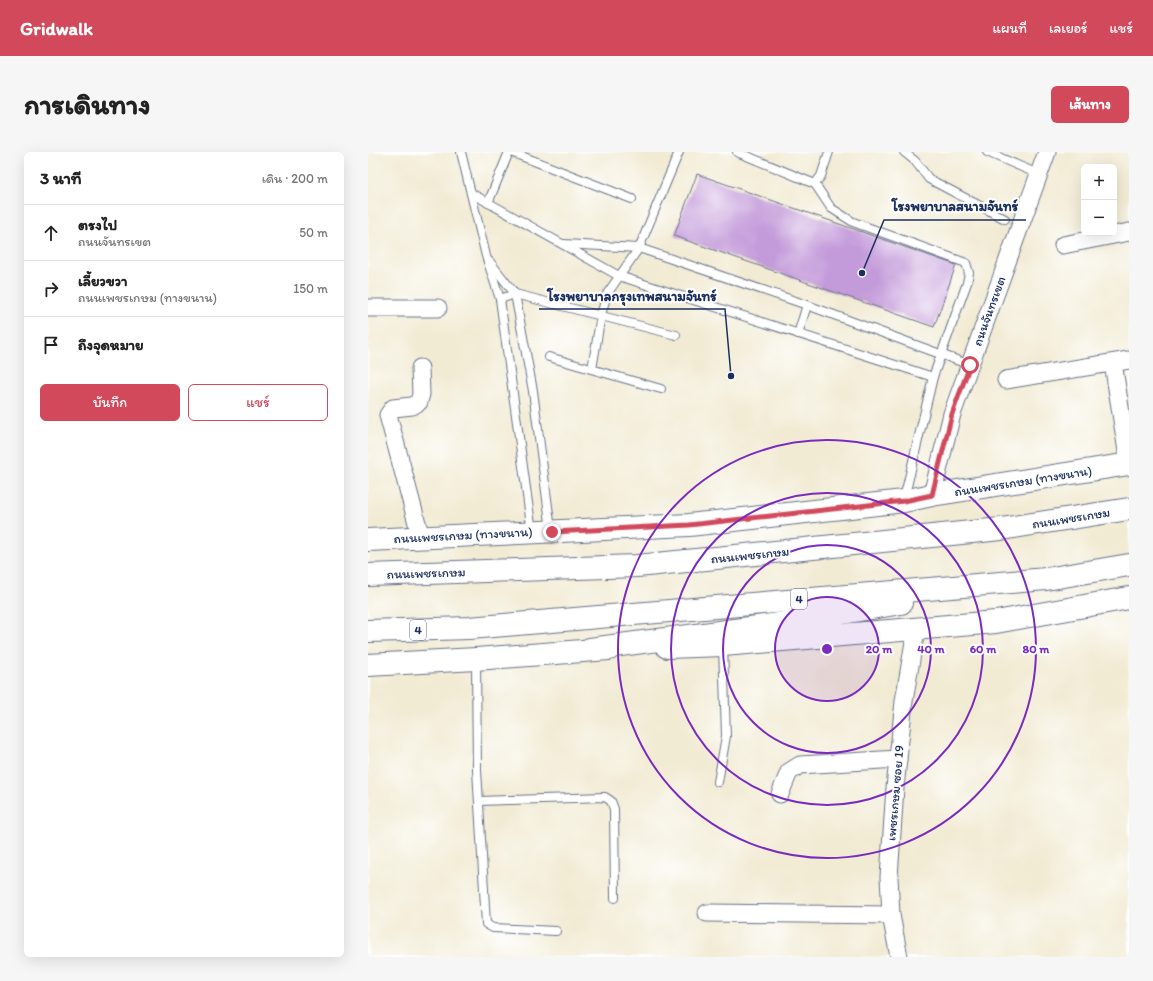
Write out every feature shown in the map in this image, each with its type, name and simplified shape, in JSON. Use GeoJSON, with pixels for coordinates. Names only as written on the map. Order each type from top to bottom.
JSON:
{"type":"FeatureCollection","features":[{"type":"Feature","properties":{"kind":"main road","name":"ถนนเพชรเกษม (ทางขนาน)"},"geometry":{"type":"LineString","coordinates":[[368,540],[689,525],[904,501],[932,495],[1129,464]]}},
{"type":"Feature","properties":{"kind":"main road","name":"ถนนเพชรเกษม"},"geometry":{"type":"LineString","coordinates":[[368,575],[638,566],[1001,529],[1129,509]]}},
{"type":"Feature","properties":{"kind":"main road","name":"4"},"geometry":{"type":"LineString","coordinates":[[368,632],[469,628],[1046,579],[1129,565]]}},
{"type":"Feature","properties":{"kind":"main road"},"geometry":{"type":"LineString","coordinates":[[368,665],[476,659],[590,649],[772,625],[1046,579]]}},
{"type":"Feature","properties":{"kind":"main road"},"geometry":{"type":"LineString","coordinates":[[590,649],[723,645],[916,630],[996,622],[1129,598]]}},
{"type":"Feature","properties":{"kind":"street","name":"ถนนจันทรเขต"},"geometry":{"type":"LineString","coordinates":[[932,495],[952,414],[1047,152]]}},
{"type":"Feature","properties":{"kind":"street"},"geometry":{"type":"LineString","coordinates":[[1063,245],[1129,232]]}},
{"type":"Feature","properties":{"kind":"street"},"geometry":{"type":"LineString","coordinates":[[368,308],[438,308]]}},
{"type":"Feature","properties":{"kind":"street"},"geometry":{"type":"LineString","coordinates":[[1006,380],[1121,362],[1129,464]]}},
{"type":"Feature","properties":{"kind":"street"},"geometry":{"type":"LineString","coordinates":[[420,368],[421,394],[418,402],[412,406],[393,408],[388,415],[421,538]]}},
{"type":"Feature","properties":{"kind":"street","name":"เพชรเกษม ซอย 19"},"geometry":{"type":"LineString","coordinates":[[899,957],[891,915],[889,877],[904,701],[916,630]]}},
{"type":"Feature","properties":{"kind":"street"},"geometry":{"type":"LineString","coordinates":[[780,794],[789,772],[800,765],[898,759]]}},
{"type":"Feature","properties":{"kind":"street"},"geometry":{"type":"LineString","coordinates":[[707,913],[891,915]]}},
{"type":"Feature","properties":{"kind":"lane"},"geometry":{"type":"LineString","coordinates":[[461,152],[486,256],[500,299],[542,532]]}},
{"type":"Feature","properties":{"kind":"lane"},"geometry":{"type":"LineString","coordinates":[[488,203],[510,152],[632,199]]}},
{"type":"Feature","properties":{"kind":"lane"},"geometry":{"type":"LineString","coordinates":[[592,369],[601,315],[607,294],[639,248],[679,152]]}},
{"type":"Feature","properties":{"kind":"lane"},"geometry":{"type":"LineString","coordinates":[[737,152],[815,184],[831,208],[853,222],[966,263],[970,273],[968,283],[932,377],[904,501]]}},
{"type":"Feature","properties":{"kind":"lane"},"geometry":{"type":"LineString","coordinates":[[815,184],[821,176],[829,152]]}},
{"type":"Feature","properties":{"kind":"lane"},"geometry":{"type":"LineString","coordinates":[[904,152],[915,161],[929,180],[1005,219]]}},
{"type":"Feature","properties":{"kind":"lane"},"geometry":{"type":"LineString","coordinates":[[987,152],[1038,174]]}},
{"type":"Feature","properties":{"kind":"lane"},"geometry":{"type":"LineString","coordinates":[[471,193],[619,276],[932,377]]}},
{"type":"Feature","properties":{"kind":"lane"},"geometry":{"type":"LineString","coordinates":[[561,244],[639,248],[807,305],[970,365]]}},
{"type":"Feature","properties":{"kind":"lane"},"geometry":{"type":"LineString","coordinates":[[486,256],[516,294],[533,391],[542,532]]}},
{"type":"Feature","properties":{"kind":"lane"},"geometry":{"type":"LineString","coordinates":[[500,299],[516,294],[601,315],[676,336]]}},
{"type":"Feature","properties":{"kind":"lane"},"geometry":{"type":"LineString","coordinates":[[798,334],[807,305]]}},
{"type":"Feature","properties":{"kind":"lane"},"geometry":{"type":"LineString","coordinates":[[549,356],[661,389]]}},
{"type":"Feature","properties":{"kind":"lane"},"geometry":{"type":"LineString","coordinates":[[718,782],[726,736],[723,645]]}},
{"type":"Feature","properties":{"kind":"lane"},"geometry":{"type":"LineString","coordinates":[[476,659],[479,801],[486,924],[493,928],[556,931]]}},
{"type":"Feature","properties":{"kind":"lane"},"geometry":{"type":"LineString","coordinates":[[479,801],[605,797],[611,801],[614,809],[615,898]]}},
{"type":"Feature","properties":{"kind":"building"},"geometry":{"type":"Polygon","coordinates":[[[697,174],[956,265],[934,327],[674,236],[697,174]]]}},
{"type":"Feature","properties":{"kind":"place","name":"โรงพยาบาลสนามจันทร์"},"geometry":{"type":"Point","coordinates":[862,273]}},
{"type":"Feature","properties":{"kind":"place","name":"โรงพยาบาลกรุงเทพสนามจันทร์"},"geometry":{"type":"Point","coordinates":[731,376]}},
{"type":"Feature","properties":{"kind":"route"},"geometry":{"type":"LineString","coordinates":[[552,532],[689,525],[904,501],[932,495],[952,414],[970,365]]}}]}
